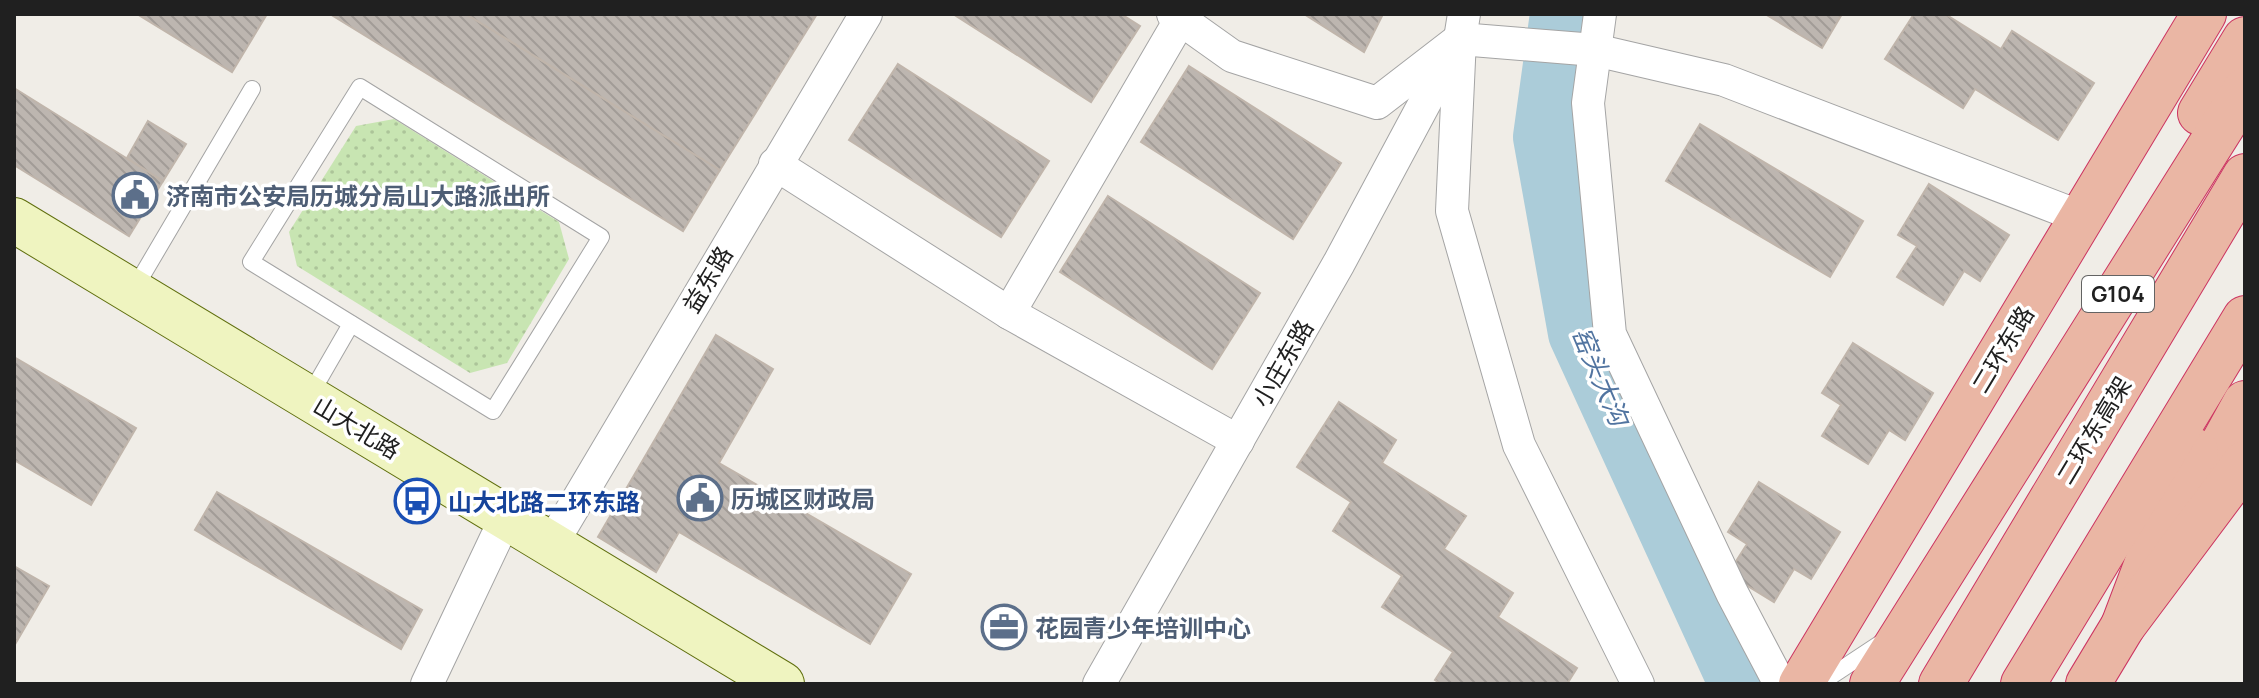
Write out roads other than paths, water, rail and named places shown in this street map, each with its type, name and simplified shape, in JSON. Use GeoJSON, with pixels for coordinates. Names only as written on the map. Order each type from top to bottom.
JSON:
{"type":"FeatureCollection","features":[{"type":"Feature","properties":{"kind":"highway","name":"二环东路"},"geometry":{"type":"LineString","coordinates":[[1801,684],[2204,14]]}},
{"type":"Feature","properties":{"kind":"highway"},"geometry":{"type":"LineString","coordinates":[[1988,496],[2086,302],[2245,39]]}},
{"type":"Feature","properties":{"kind":"highway","name":"G104"},"geometry":{"type":"LineString","coordinates":[[1872,684],[2245,90]]}},
{"type":"Feature","properties":{"kind":"highway","name":"二环东高架"},"geometry":{"type":"LineString","coordinates":[[1941,684],[2245,176]]}},
{"type":"Feature","properties":{"kind":"highway"},"geometry":{"type":"LineString","coordinates":[[2023,684],[2245,318]]}},
{"type":"Feature","properties":{"kind":"highway"},"geometry":{"type":"LineString","coordinates":[[2123,626],[2179,478],[2245,370]]}},
{"type":"Feature","properties":{"kind":"highway"},"geometry":{"type":"LineString","coordinates":[[2088,684],[2245,403]]}},
{"type":"Feature","properties":{"kind":"highway"},"geometry":{"type":"LineString","coordinates":[[2123,626],[2245,463]]}},
{"type":"Feature","properties":{"kind":"main road","name":"山大北路"},"geometry":{"type":"LineString","coordinates":[[14,220],[782,684]]}},
{"type":"Feature","properties":{"kind":"main road","name":"山大北路"},"geometry":{"type":"LineString","coordinates":[[14,239],[751,684]]}},
{"type":"Feature","properties":{"kind":"street","name":"益东路"},"geometry":{"type":"LineString","coordinates":[[551,545],[866,14]]}},
{"type":"Feature","properties":{"kind":"street"},"geometry":{"type":"LineString","coordinates":[[1600,14],[1588,103],[1610,334],[1732,593],[1780,684]]}},
{"type":"Feature","properties":{"kind":"street"},"geometry":{"type":"LineString","coordinates":[[1009,313],[1176,17],[1232,56],[1377,103],[1462,26]]}},
{"type":"Feature","properties":{"kind":"street"},"geometry":{"type":"LineString","coordinates":[[1462,26],[1595,50],[1724,80],[2081,217]]}},
{"type":"Feature","properties":{"kind":"street"},"geometry":{"type":"LineString","coordinates":[[1462,26],[1452,211],[1519,445],[1638,684]]}},
{"type":"Feature","properties":{"kind":"street","name":"小庄东路"},"geometry":{"type":"LineString","coordinates":[[1099,684],[1339,263],[1462,26]]}},
{"type":"Feature","properties":{"kind":"street"},"geometry":{"type":"LineString","coordinates":[[775,164],[1009,313],[1238,441]]}},
{"type":"Feature","properties":{"kind":"street"},"geometry":{"type":"LineString","coordinates":[[427,684],[499,532]]}},
{"type":"Feature","properties":{"kind":"lane"},"geometry":{"type":"LineString","coordinates":[[360,87],[601,237],[493,411],[351,324],[251,262],[360,87]]}},
{"type":"Feature","properties":{"kind":"lane"},"geometry":{"type":"LineString","coordinates":[[133,291],[252,89]]}},
{"type":"Feature","properties":{"kind":"lane"},"geometry":{"type":"LineString","coordinates":[[308,398],[351,324]]}},
{"type":"Feature","properties":{"kind":"lane"},"geometry":{"type":"LineString","coordinates":[[1819,684],[1909,624]]}},
{"type":"Feature","properties":{"kind":"waterway","name":"窑头大沟"},"geometry":{"type":"LineString","coordinates":[[1561,14],[1544,137],[1579,333],[1734,671]]}},
{"type":"Feature","properties":{"kind":"place","name":"济南市公安局历城分局山大路派出所"},"geometry":{"type":"Point","coordinates":[135,195]}},
{"type":"Feature","properties":{"kind":"place","name":"历城区财政局"},"geometry":{"type":"Point","coordinates":[700,498]}},
{"type":"Feature","properties":{"kind":"place","name":"山大北路二环东路"},"geometry":{"type":"Point","coordinates":[417,501]}},
{"type":"Feature","properties":{"kind":"place","name":"花园青少年培训中心"},"geometry":{"type":"Point","coordinates":[1004,627]}}]}
